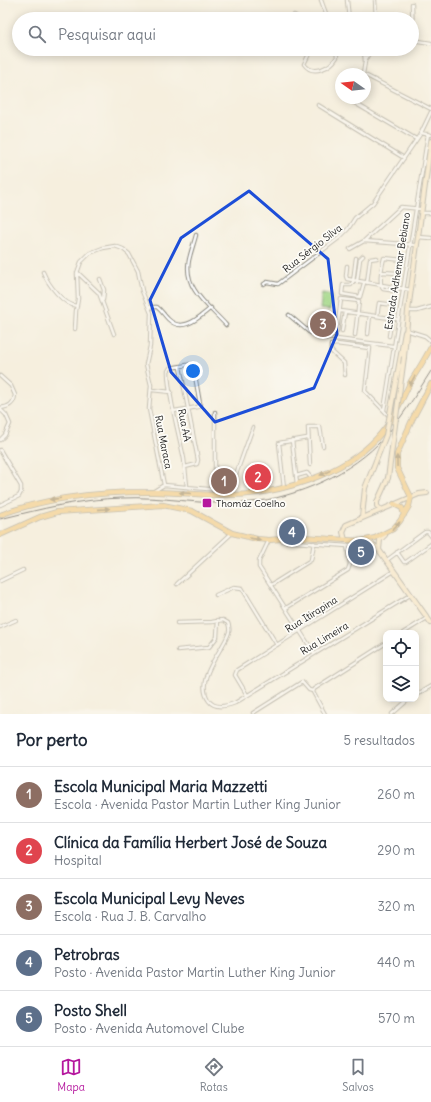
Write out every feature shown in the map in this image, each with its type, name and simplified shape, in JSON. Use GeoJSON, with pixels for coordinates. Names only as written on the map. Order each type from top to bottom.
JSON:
{"type":"FeatureCollection","features":[{"type":"Feature","properties":{"kind":"main road","name":"Estrada Adhemar Bebiano"},"geometry":{"type":"LineString","coordinates":[[381,510],[377,506],[377,502],[388,478],[404,357],[408,311],[431,141]]}},
{"type":"Feature","properties":{"kind":"main road","name":"Estrada Adhemar Bebiano"},"geometry":{"type":"LineString","coordinates":[[362,518],[365,488],[389,424],[406,331]]}},
{"type":"Feature","properties":{"kind":"main road"},"geometry":{"type":"LineString","coordinates":[[0,514],[48,500],[119,492],[153,492],[227,496],[262,493],[312,479],[364,450],[384,430],[431,347]]}},
{"type":"Feature","properties":{"kind":"main road"},"geometry":{"type":"LineString","coordinates":[[379,550],[380,542],[385,535],[397,525],[409,505],[411,497],[397,468],[397,454],[413,418],[431,384]]}},
{"type":"Feature","properties":{"kind":"main road"},"geometry":{"type":"LineString","coordinates":[[345,540],[342,532],[344,527],[411,497],[430,492]]}},
{"type":"Feature","properties":{"kind":"main road"},"geometry":{"type":"LineString","coordinates":[[409,505],[415,499],[430,492]]}},
{"type":"Feature","properties":{"kind":"main road"},"geometry":{"type":"LineString","coordinates":[[394,504],[402,508],[404,515]]}},
{"type":"Feature","properties":{"kind":"main road"},"geometry":{"type":"LineString","coordinates":[[0,535],[40,517],[57,512],[163,505],[192,511],[232,533],[243,537],[269,540],[303,537],[361,541],[385,535]]}},
{"type":"Feature","properties":{"kind":"main road"},"geometry":{"type":"LineString","coordinates":[[368,540],[379,550],[431,623]]}},
{"type":"Feature","properties":{"kind":"street"},"geometry":{"type":"LineString","coordinates":[[321,0],[325,12]]}},
{"type":"Feature","properties":{"kind":"street"},"geometry":{"type":"LineString","coordinates":[[347,0],[348,12]]}},
{"type":"Feature","properties":{"kind":"street"},"geometry":{"type":"LineString","coordinates":[[375,0],[376,12]]}},
{"type":"Feature","properties":{"kind":"street"},"geometry":{"type":"LineString","coordinates":[[412,4],[412,12]]}},
{"type":"Feature","properties":{"kind":"street"},"geometry":{"type":"LineString","coordinates":[[419,41],[431,43]]}},
{"type":"Feature","properties":{"kind":"street"},"geometry":{"type":"LineString","coordinates":[[308,56],[304,64],[308,68],[314,69],[322,69],[332,64],[337,56]]}},
{"type":"Feature","properties":{"kind":"street"},"geometry":{"type":"LineString","coordinates":[[364,68],[365,56]]}},
{"type":"Feature","properties":{"kind":"street"},"geometry":{"type":"LineString","coordinates":[[365,62],[368,56]]}},
{"type":"Feature","properties":{"kind":"street"},"geometry":{"type":"LineString","coordinates":[[371,78],[431,109]]}},
{"type":"Feature","properties":{"kind":"street"},"geometry":{"type":"LineString","coordinates":[[356,104],[416,139]]}},
{"type":"Feature","properties":{"kind":"street"},"geometry":{"type":"LineString","coordinates":[[318,105],[404,158]]}},
{"type":"Feature","properties":{"kind":"street","name":"Rua Sérgio Silva"},"geometry":{"type":"LineString","coordinates":[[264,284],[267,282],[278,284],[345,233],[355,218],[376,199],[420,133],[431,112]]}},
{"type":"Feature","properties":{"kind":"street"},"geometry":{"type":"LineString","coordinates":[[420,133],[430,135]]}},
{"type":"Feature","properties":{"kind":"street","name":"Estrada Adhemar Bebiano"},"geometry":{"type":"LineString","coordinates":[[384,410],[398,319],[401,289],[430,135]]}},
{"type":"Feature","properties":{"kind":"street"},"geometry":{"type":"LineString","coordinates":[[350,249],[364,241],[397,209],[404,206],[431,213]]}},
{"type":"Feature","properties":{"kind":"street"},"geometry":{"type":"LineString","coordinates":[[196,235],[188,266],[190,281],[194,292],[226,325]]}},
{"type":"Feature","properties":{"kind":"street"},"geometry":{"type":"LineString","coordinates":[[418,237],[431,238]]}},
{"type":"Feature","properties":{"kind":"street"},"geometry":{"type":"LineString","coordinates":[[364,241],[417,245]]}},
{"type":"Feature","properties":{"kind":"street","name":"Rua Maraca"},"geometry":{"type":"LineString","coordinates":[[75,329],[77,273],[81,262],[90,253],[109,246],[119,247],[129,254],[134,261],[142,291],[149,307],[151,341],[146,364],[152,390],[150,417],[164,485],[153,492]]}},
{"type":"Feature","properties":{"kind":"street"},"geometry":{"type":"LineString","coordinates":[[363,256],[360,259],[355,282],[351,285],[343,285],[342,294],[360,297],[366,283],[370,259],[377,258]]}},
{"type":"Feature","properties":{"kind":"street"},"geometry":{"type":"LineString","coordinates":[[355,282],[356,258]]}},
{"type":"Feature","properties":{"kind":"street"},"geometry":{"type":"LineString","coordinates":[[380,286],[384,258],[403,260]]}},
{"type":"Feature","properties":{"kind":"street"},"geometry":{"type":"LineString","coordinates":[[347,266],[346,278],[355,282],[411,290]]}},
{"type":"Feature","properties":{"kind":"street"},"geometry":{"type":"LineString","coordinates":[[43,272],[51,287],[70,304],[76,306]]}},
{"type":"Feature","properties":{"kind":"street"},"geometry":{"type":"LineString","coordinates":[[382,272],[397,274]]}},
{"type":"Feature","properties":{"kind":"street"},"geometry":{"type":"LineString","coordinates":[[77,273],[95,288],[103,300],[114,334]]}},
{"type":"Feature","properties":{"kind":"street"},"geometry":{"type":"LineString","coordinates":[[100,279],[104,290],[103,300]]}},
{"type":"Feature","properties":{"kind":"street"},"geometry":{"type":"LineString","coordinates":[[337,331],[341,300],[343,298],[360,301],[355,335]]}},
{"type":"Feature","properties":{"kind":"street"},"geometry":{"type":"LineString","coordinates":[[376,316],[379,303],[394,305]]}},
{"type":"Feature","properties":{"kind":"street"},"geometry":{"type":"LineString","coordinates":[[149,307],[158,307],[169,320],[180,325],[190,323],[211,308]]}},
{"type":"Feature","properties":{"kind":"street"},"geometry":{"type":"LineString","coordinates":[[408,311],[417,311],[431,307]]}},
{"type":"Feature","properties":{"kind":"street"},"geometry":{"type":"LineString","coordinates":[[340,311],[398,319]]}},
{"type":"Feature","properties":{"kind":"street"},"geometry":{"type":"LineString","coordinates":[[342,331],[345,312]]}},
{"type":"Feature","properties":{"kind":"street"},"geometry":{"type":"LineString","coordinates":[[289,315],[309,332],[320,337],[393,346]]}},
{"type":"Feature","properties":{"kind":"street"},"geometry":{"type":"LineString","coordinates":[[368,334],[370,315]]}},
{"type":"Feature","properties":{"kind":"street"},"geometry":{"type":"LineString","coordinates":[[389,336],[392,318]]}},
{"type":"Feature","properties":{"kind":"street"},"geometry":{"type":"LineString","coordinates":[[406,331],[425,336],[431,341]]}},
{"type":"Feature","properties":{"kind":"street"},"geometry":{"type":"LineString","coordinates":[[425,336],[431,334]]}},
{"type":"Feature","properties":{"kind":"street"},"geometry":{"type":"LineString","coordinates":[[345,375],[344,363],[331,351],[331,345],[334,344],[369,348],[365,392],[392,418]]}},
{"type":"Feature","properties":{"kind":"street"},"geometry":{"type":"LineString","coordinates":[[174,411],[187,408],[198,407],[200,402],[194,366],[189,364],[180,366],[187,408],[198,460],[195,464],[185,466]]}},
{"type":"Feature","properties":{"kind":"street","name":"Rua AA"},"geometry":{"type":"LineString","coordinates":[[180,366],[170,368],[168,374],[185,466],[187,486]]}},
{"type":"Feature","properties":{"kind":"street"},"geometry":{"type":"LineString","coordinates":[[0,376],[11,386],[16,395],[13,403],[0,408],[6,414],[10,424],[5,435],[0,440]]}},
{"type":"Feature","properties":{"kind":"street"},"geometry":{"type":"LineString","coordinates":[[152,390],[171,392]]}},
{"type":"Feature","properties":{"kind":"street"},"geometry":{"type":"LineString","coordinates":[[215,412],[215,488]]}},
{"type":"Feature","properties":{"kind":"street"},"geometry":{"type":"LineString","coordinates":[[310,466],[307,438],[308,427],[319,426],[323,446]]}},
{"type":"Feature","properties":{"kind":"street"},"geometry":{"type":"LineString","coordinates":[[164,485],[215,488],[228,491],[231,490],[253,427]]}},
{"type":"Feature","properties":{"kind":"street"},"geometry":{"type":"LineString","coordinates":[[284,488],[279,443],[307,438]]}},
{"type":"Feature","properties":{"kind":"street"},"geometry":{"type":"LineString","coordinates":[[292,440],[297,484]]}},
{"type":"Feature","properties":{"kind":"street"},"geometry":{"type":"LineString","coordinates":[[0,450],[22,492],[19,496],[0,505]]}},
{"type":"Feature","properties":{"kind":"street"},"geometry":{"type":"LineString","coordinates":[[296,476],[307,473],[312,479]]}},
{"type":"Feature","properties":{"kind":"street"},"geometry":{"type":"LineString","coordinates":[[386,560],[425,532],[428,532],[431,536]]}},
{"type":"Feature","properties":{"kind":"street"},"geometry":{"type":"LineString","coordinates":[[177,584],[232,533]]}},
{"type":"Feature","properties":{"kind":"street"},"geometry":{"type":"LineString","coordinates":[[269,540],[259,564],[314,653]]}},
{"type":"Feature","properties":{"kind":"street"},"geometry":{"type":"LineString","coordinates":[[278,540],[347,546],[361,541]]}},
{"type":"Feature","properties":{"kind":"street"},"geometry":{"type":"LineString","coordinates":[[271,585],[311,560],[314,543]]}},
{"type":"Feature","properties":{"kind":"street"},"geometry":{"type":"LineString","coordinates":[[397,552],[404,562],[406,562],[431,544]]}},
{"type":"Feature","properties":{"kind":"street"},"geometry":{"type":"LineString","coordinates":[[286,608],[348,570],[350,564],[347,546]]}},
{"type":"Feature","properties":{"kind":"street"},"geometry":{"type":"LineString","coordinates":[[0,581],[23,570]]}},
{"type":"Feature","properties":{"kind":"street","name":"Rua Itirapina"},"geometry":{"type":"LineString","coordinates":[[247,695],[236,676],[236,671],[394,572]]}},
{"type":"Feature","properties":{"kind":"street"},"geometry":{"type":"LineString","coordinates":[[216,595],[234,586],[242,588],[277,645]]}},
{"type":"Feature","properties":{"kind":"street","name":"Rua Limeira"},"geometry":{"type":"LineString","coordinates":[[218,620],[227,621],[229,625],[229,632],[211,664],[206,688],[210,702],[214,705],[224,706],[235,703],[410,595]]}},
{"type":"Feature","properties":{"kind":"street"},"geometry":{"type":"LineString","coordinates":[[408,630],[427,618]]}},
{"type":"Feature","properties":{"kind":"street"},"geometry":{"type":"LineString","coordinates":[[0,627],[16,620]]}},
{"type":"Feature","properties":{"kind":"street"},"geometry":{"type":"LineString","coordinates":[[177,623],[218,620],[217,637],[209,647],[178,650]]}},
{"type":"Feature","properties":{"kind":"street"},"geometry":{"type":"LineString","coordinates":[[313,690],[383,646]]}},
{"type":"Feature","properties":{"kind":"street"},"geometry":{"type":"LineString","coordinates":[[253,713],[302,682],[309,690],[313,690],[326,714]]}},
{"type":"Feature","properties":{"kind":"street"},"geometry":{"type":"LineString","coordinates":[[419,693],[431,686]]}},
{"type":"Feature","properties":{"kind":"street"},"geometry":{"type":"LineString","coordinates":[[392,714],[406,702]]}},
{"type":"Feature","properties":{"kind":"highlighted area"},"geometry":{"type":"Polygon","coordinates":[[[249,191],[328,259],[337,334],[314,388],[215,422],[171,372],[150,300],[181,238],[249,191]]]}},
{"type":"Feature","properties":{"kind":"green space"},"geometry":{"type":"Polygon","coordinates":[[[322,293],[333,295],[330,310],[320,309],[322,293]]]}},
{"type":"Feature","properties":{"kind":"railway"},"geometry":{"type":"LineString","coordinates":[[0,519],[61,505],[91,500],[137,498],[211,503],[240,503],[277,498],[314,486],[349,467],[378,444],[400,418],[431,371]]}},
{"type":"Feature","properties":{"kind":"place","name":"Escola Municipal Levy Neves"},"geometry":{"type":"Point","coordinates":[323,324]}},
{"type":"Feature","properties":{"kind":"place","name":"Clínica da Família Herbert José de Souza"},"geometry":{"type":"Point","coordinates":[258,477]}},
{"type":"Feature","properties":{"kind":"place","name":"Escola Municipal Maria Mazzetti"},"geometry":{"type":"Point","coordinates":[224,481]}},
{"type":"Feature","properties":{"kind":"place","name":"Thomáz Coelho"},"geometry":{"type":"Point","coordinates":[207,503]}},
{"type":"Feature","properties":{"kind":"place","name":"Petrobras"},"geometry":{"type":"Point","coordinates":[292,532]}},
{"type":"Feature","properties":{"kind":"place","name":"Posto Shell"},"geometry":{"type":"Point","coordinates":[361,552]}}]}
